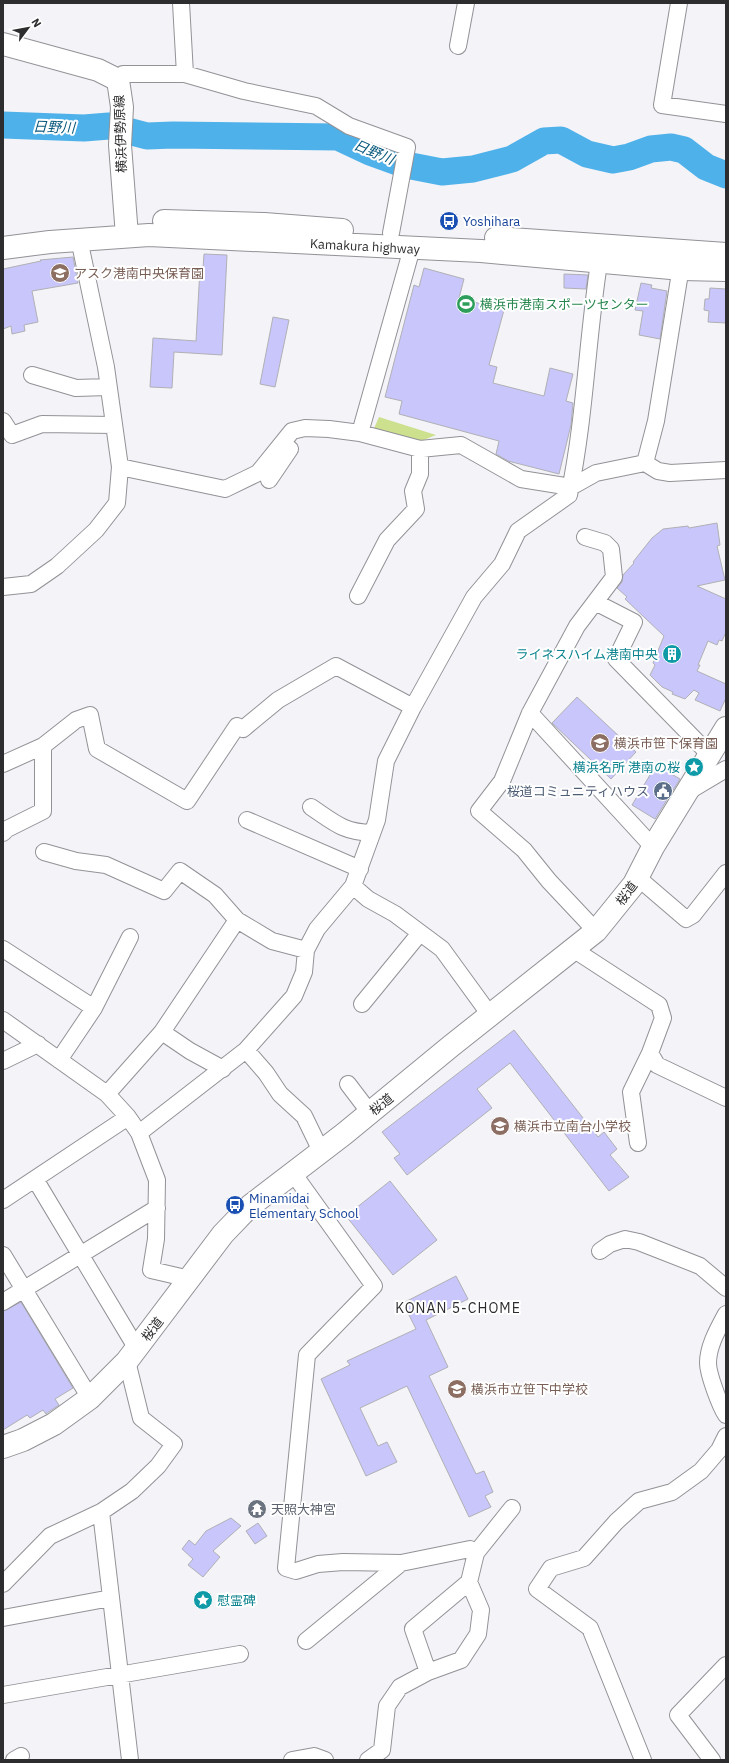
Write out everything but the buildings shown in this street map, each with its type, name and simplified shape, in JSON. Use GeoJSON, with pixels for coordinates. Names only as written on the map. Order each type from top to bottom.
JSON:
{"type":"FeatureCollection","features":[{"type":"Feature","properties":{"kind":"main road","name":"横浜伊勢原線"},"geometry":{"type":"LineString","coordinates":[[3,44],[98,70],[118,80],[122,107],[120,145],[126,229]]}},
{"type":"Feature","properties":{"kind":"main road","name":"Kamakura highway"},"geometry":{"type":"LineString","coordinates":[[3,248],[79,239],[126,229],[150,220],[264,224],[391,234],[482,237],[726,254]]}},
{"type":"Feature","properties":{"kind":"main road","name":"Kamakura highway"},"geometry":{"type":"LineString","coordinates":[[3,235],[49,228],[126,229],[149,235],[481,252],[599,263],[682,269],[726,270]]}},
{"type":"Feature","properties":{"kind":"main road","name":"桜道"},"geometry":{"type":"LineString","coordinates":[[3,1447],[23,1440],[54,1424],[90,1398],[132,1355],[223,1234],[250,1206],[321,1152],[596,931],[634,884],[653,847],[687,792],[718,762],[726,728]]}},
{"type":"Feature","properties":{"kind":"street"},"geometry":{"type":"LineString","coordinates":[[181,3],[185,74]]}},
{"type":"Feature","properties":{"kind":"street"},"geometry":{"type":"LineString","coordinates":[[458,46],[466,3]]}},
{"type":"Feature","properties":{"kind":"street"},"geometry":{"type":"LineString","coordinates":[[679,3],[662,105],[726,114]]}},
{"type":"Feature","properties":{"kind":"street"},"geometry":{"type":"LineString","coordinates":[[118,80],[123,74],[185,74],[244,91],[316,106],[349,126],[407,147],[391,234]]}},
{"type":"Feature","properties":{"kind":"street"},"geometry":{"type":"LineString","coordinates":[[3,587],[31,584],[57,566],[96,530],[117,503],[120,467],[114,425],[108,386],[79,239]]}},
{"type":"Feature","properties":{"kind":"street"},"geometry":{"type":"LineString","coordinates":[[360,433],[412,248]]}},
{"type":"Feature","properties":{"kind":"street"},"geometry":{"type":"LineString","coordinates":[[139,1133],[246,1050],[294,996],[304,972],[306,950],[317,928],[353,886],[360,869],[377,820],[386,761],[413,707],[474,597],[502,564],[518,532],[569,495],[583,411],[586,362],[599,263]]}},
{"type":"Feature","properties":{"kind":"street"},"geometry":{"type":"LineString","coordinates":[[645,463],[656,421],[679,279],[682,269]]}},
{"type":"Feature","properties":{"kind":"street"},"geometry":{"type":"LineString","coordinates":[[32,374],[76,388],[108,386]]}},
{"type":"Feature","properties":{"kind":"street"},"geometry":{"type":"LineString","coordinates":[[3,421],[12,435],[42,424],[114,425]]}},
{"type":"Feature","properties":{"kind":"street"},"geometry":{"type":"LineString","coordinates":[[269,480],[305,428]]}},
{"type":"Feature","properties":{"kind":"street"},"geometry":{"type":"LineString","coordinates":[[120,467],[225,489],[258,473],[292,431],[305,428],[360,433],[420,449],[461,445],[521,479],[571,487],[596,473],[645,463],[658,471],[670,473],[726,470]]}},
{"type":"Feature","properties":{"kind":"street"},"geometry":{"type":"LineString","coordinates":[[358,596],[387,540],[416,509],[413,491],[420,474],[420,449]]}},
{"type":"Feature","properties":{"kind":"street"},"geometry":{"type":"LineString","coordinates":[[585,537],[605,543],[611,549],[614,577],[577,626],[530,713],[502,781],[479,811],[524,850],[549,881],[596,931]]}},
{"type":"Feature","properties":{"kind":"street"},"geometry":{"type":"LineString","coordinates":[[595,602],[634,622],[616,659],[718,762]]}},
{"type":"Feature","properties":{"kind":"street"},"geometry":{"type":"LineString","coordinates":[[3,764],[43,746],[76,720],[90,715],[97,749],[187,801],[237,726],[243,729],[278,700],[336,666],[413,707]]}},
{"type":"Feature","properties":{"kind":"street"},"geometry":{"type":"LineString","coordinates":[[530,713],[653,847]]}},
{"type":"Feature","properties":{"kind":"street"},"geometry":{"type":"LineString","coordinates":[[3,833],[7,829],[43,811],[43,746]]}},
{"type":"Feature","properties":{"kind":"street"},"geometry":{"type":"LineString","coordinates":[[312,807],[344,828],[359,832],[372,833]]}},
{"type":"Feature","properties":{"kind":"street"},"geometry":{"type":"LineString","coordinates":[[247,820],[360,869]]}},
{"type":"Feature","properties":{"kind":"street"},"geometry":{"type":"LineString","coordinates":[[44,852],[76,861],[106,865],[164,891],[180,871],[215,895],[238,920],[272,941],[306,950]]}},
{"type":"Feature","properties":{"kind":"street"},"geometry":{"type":"LineString","coordinates":[[637,877],[686,919],[693,915],[726,873]]}},
{"type":"Feature","properties":{"kind":"street"},"geometry":{"type":"LineString","coordinates":[[353,886],[368,899],[395,914],[442,949],[490,1015]]}},
{"type":"Feature","properties":{"kind":"street"},"geometry":{"type":"LineString","coordinates":[[106,1094],[162,1032],[238,920]]}},
{"type":"Feature","properties":{"kind":"street"},"geometry":{"type":"LineString","coordinates":[[362,1004],[420,933]]}},
{"type":"Feature","properties":{"kind":"street"},"geometry":{"type":"LineString","coordinates":[[59,1060],[94,1008],[130,937]]}},
{"type":"Feature","properties":{"kind":"street"},"geometry":{"type":"LineString","coordinates":[[3,949],[94,1008]]}},
{"type":"Feature","properties":{"kind":"street"},"geometry":{"type":"LineString","coordinates":[[573,949],[659,1005],[663,1018],[650,1053],[631,1092],[638,1143]]}},
{"type":"Feature","properties":{"kind":"street"},"geometry":{"type":"LineString","coordinates":[[3,1020],[106,1094],[128,1117],[139,1133],[157,1180],[156,1239],[151,1270],[190,1279]]}},
{"type":"Feature","properties":{"kind":"street"},"geometry":{"type":"LineString","coordinates":[[162,1032],[190,1051],[223,1069]]}},
{"type":"Feature","properties":{"kind":"street"},"geometry":{"type":"LineString","coordinates":[[3,1060],[38,1044]]}},
{"type":"Feature","properties":{"kind":"street"},"geometry":{"type":"LineString","coordinates":[[246,1050],[266,1073],[280,1094],[304,1116],[321,1152]]}},
{"type":"Feature","properties":{"kind":"street"},"geometry":{"type":"LineString","coordinates":[[650,1053],[657,1065],[726,1098]]}},
{"type":"Feature","properties":{"kind":"street"},"geometry":{"type":"LineString","coordinates":[[348,1084],[370,1113]]}},
{"type":"Feature","properties":{"kind":"street"},"geometry":{"type":"LineString","coordinates":[[3,1200],[128,1117]]}},
{"type":"Feature","properties":{"kind":"street"},"geometry":{"type":"LineString","coordinates":[[293,1173],[374,1286],[307,1355],[286,1568],[296,1571],[318,1564],[343,1562],[401,1563],[470,1549],[476,1553]]}},
{"type":"Feature","properties":{"kind":"street"},"geometry":{"type":"LineString","coordinates":[[3,1584],[50,1536],[102,1512],[132,1491],[158,1466],[174,1444],[141,1418],[132,1355],[81,1255],[35,1179]]}},
{"type":"Feature","properties":{"kind":"street"},"geometry":{"type":"LineString","coordinates":[[3,1302],[157,1208]]}},
{"type":"Feature","properties":{"kind":"street"},"geometry":{"type":"LineString","coordinates":[[600,1251],[610,1244],[625,1240],[639,1242],[695,1263],[706,1270],[726,1288]]}},
{"type":"Feature","properties":{"kind":"street"},"geometry":{"type":"LineString","coordinates":[[3,1255],[90,1398]]}},
{"type":"Feature","properties":{"kind":"street"},"geometry":{"type":"LineString","coordinates":[[726,1314],[714,1337],[708,1364],[719,1404],[726,1415]]}},
{"type":"Feature","properties":{"kind":"street"},"geometry":{"type":"LineString","coordinates":[[643,1760],[590,1628],[537,1589],[551,1568],[584,1558],[616,1522],[639,1501],[672,1492],[701,1471],[719,1450],[726,1436]]}},
{"type":"Feature","properties":{"kind":"street"},"geometry":{"type":"LineString","coordinates":[[428,1672],[413,1629],[469,1582],[476,1553],[512,1508]]}},
{"type":"Feature","properties":{"kind":"street"},"geometry":{"type":"LineString","coordinates":[[102,1512],[130,1760]]}},
{"type":"Feature","properties":{"kind":"street"},"geometry":{"type":"LineString","coordinates":[[306,1641],[401,1563]]}},
{"type":"Feature","properties":{"kind":"street"},"geometry":{"type":"LineString","coordinates":[[368,1760],[382,1750],[386,1706],[400,1687],[428,1672],[461,1660],[478,1634],[481,1610],[469,1582]]}},
{"type":"Feature","properties":{"kind":"street"},"geometry":{"type":"LineString","coordinates":[[3,1618],[112,1598]]}},
{"type":"Feature","properties":{"kind":"street"},"geometry":{"type":"LineString","coordinates":[[3,1695],[240,1654]]}},
{"type":"Feature","properties":{"kind":"street"},"geometry":{"type":"LineString","coordinates":[[712,1760],[678,1715],[726,1665]]}},
{"type":"Feature","properties":{"kind":"street"},"geometry":{"type":"LineString","coordinates":[[292,1760],[314,1756],[324,1760]]}},
{"type":"Feature","properties":{"kind":"green space"},"geometry":{"type":"Polygon","coordinates":[[[379,417],[436,435],[419,442],[372,433],[379,417]]]}},
{"type":"Feature","properties":{"kind":"waterway","name":"日野川"},"geometry":{"type":"LineString","coordinates":[[3,125],[84,128],[109,126],[147,136],[338,137],[370,152],[406,165],[442,172],[473,169],[512,159],[544,141],[561,140],[587,154],[613,160],[629,157],[651,149],[671,147],[684,150],[706,167],[726,175]]}},
{"type":"Feature","properties":{"kind":"place","name":"Yoshihara"},"geometry":{"type":"Point","coordinates":[449,221]}},
{"type":"Feature","properties":{"kind":"place","name":"アスク港南中央保育園"},"geometry":{"type":"Point","coordinates":[60,273]}},
{"type":"Feature","properties":{"kind":"place","name":"横浜市港南スポーツセンター"},"geometry":{"type":"Point","coordinates":[466,304]}},
{"type":"Feature","properties":{"kind":"place","name":"ライネスハイム港南中央"},"geometry":{"type":"Point","coordinates":[672,654]}},
{"type":"Feature","properties":{"kind":"place","name":"横浜市笹下保育園"},"geometry":{"type":"Point","coordinates":[600,743]}},
{"type":"Feature","properties":{"kind":"place","name":"横浜名所 港南の桜"},"geometry":{"type":"Point","coordinates":[694,767]}},
{"type":"Feature","properties":{"kind":"place","name":"桜道コミュニティハウス"},"geometry":{"type":"Point","coordinates":[663,791]}},
{"type":"Feature","properties":{"kind":"place","name":"横浜市立南台小学校"},"geometry":{"type":"Point","coordinates":[500,1126]}},
{"type":"Feature","properties":{"kind":"place","name":"Minamidai Elementary School"},"geometry":{"type":"Point","coordinates":[235,1205]}},
{"type":"Feature","properties":{"kind":"place","name":"横浜市立笹下中学校"},"geometry":{"type":"Point","coordinates":[457,1389]}},
{"type":"Feature","properties":{"kind":"place","name":"天照大神宮"},"geometry":{"type":"Point","coordinates":[257,1509]}},
{"type":"Feature","properties":{"kind":"place","name":"慰霊碑"},"geometry":{"type":"Point","coordinates":[203,1600]}},
{"type":"Feature","properties":{"kind":"district","name":"KONAN 5-CHOME"},"geometry":{"type":"Point","coordinates":[458,1308]}}]}
